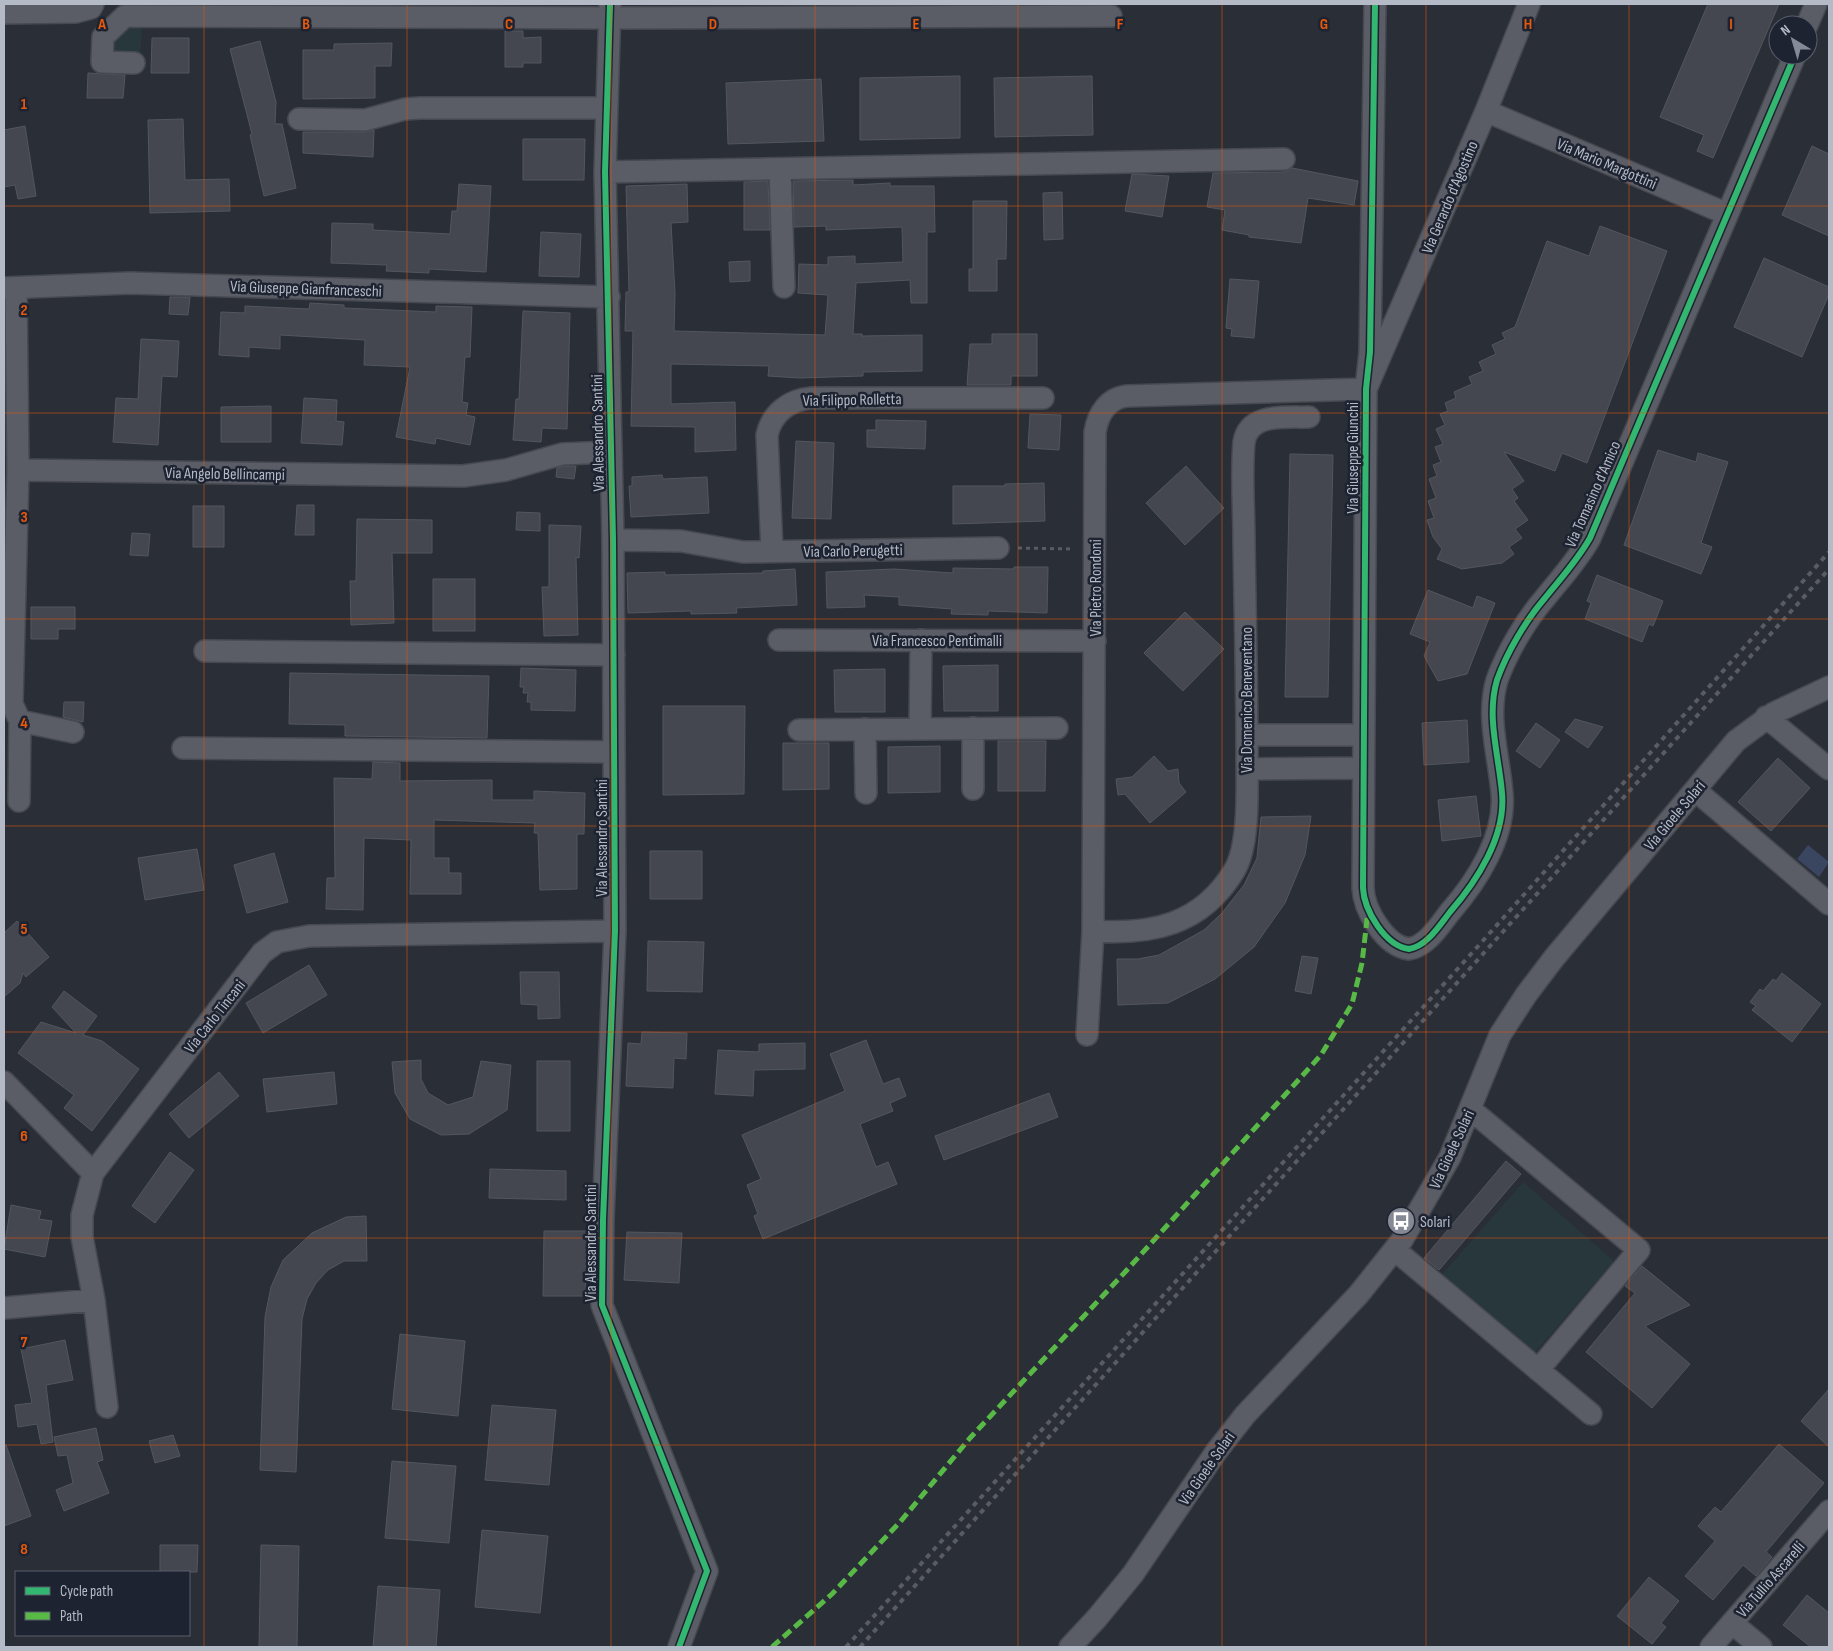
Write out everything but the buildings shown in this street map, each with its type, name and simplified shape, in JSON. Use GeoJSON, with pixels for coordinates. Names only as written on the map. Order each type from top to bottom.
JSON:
{"type":"FeatureCollection","features":[{"type":"Feature","properties":{"kind":"street"},"geometry":{"type":"LineString","coordinates":[[4,12],[76,12],[91,8],[93,4]]}},
{"type":"Feature","properties":{"kind":"street","name":"Via Giuseppe Giunchi"},"geometry":{"type":"LineString","coordinates":[[1368,911],[1363,888],[1363,768],[1366,388],[1370,352],[1375,4]]}},
{"type":"Feature","properties":{"kind":"street","name":"Via Gerardo d'Agostino"},"geometry":{"type":"LineString","coordinates":[[1366,388],[1486,111],[1529,4]]}},
{"type":"Feature","properties":{"kind":"street"},"geometry":{"type":"LineString","coordinates":[[134,62],[102,62],[103,37],[124,16],[610,11],[1111,16]]}},
{"type":"Feature","properties":{"kind":"street","name":"Via Alessandro Santini"},"geometry":{"type":"LineString","coordinates":[[610,11],[606,108],[606,172],[613,540],[615,931],[603,1220],[602,1306],[707,1571],[679,1647]]}},
{"type":"Feature","properties":{"kind":"street","name":"Via Tomasino d'Amico"},"geometry":{"type":"LineString","coordinates":[[1368,911],[1376,924],[1397,944],[1409,949],[1418,946],[1425,941],[1462,898],[1484,862],[1494,840],[1502,808],[1492,718],[1494,696],[1500,673],[1532,615],[1573,566],[1590,538],[1791,65]]}},
{"type":"Feature","properties":{"kind":"street"},"geometry":{"type":"LineString","coordinates":[[299,119],[365,120],[405,109],[420,108],[606,108]]}},
{"type":"Feature","properties":{"kind":"street","name":"Via Mario Margottini"},"geometry":{"type":"LineString","coordinates":[[1486,111],[1727,214]]}},
{"type":"Feature","properties":{"kind":"street"},"geometry":{"type":"LineString","coordinates":[[606,172],[1284,159]]}},
{"type":"Feature","properties":{"kind":"street"},"geometry":{"type":"LineString","coordinates":[[780,170],[784,287]]}},
{"type":"Feature","properties":{"kind":"street","name":"Via Giuseppe Gianfranceschi"},"geometry":{"type":"LineString","coordinates":[[10,288],[130,283],[609,297]]}},
{"type":"Feature","properties":{"kind":"street"},"geometry":{"type":"LineString","coordinates":[[10,288],[18,470],[12,710],[19,801]]}},
{"type":"Feature","properties":{"kind":"street","name":"Via Pietro Rondoni"},"geometry":{"type":"LineString","coordinates":[[1087,1035],[1094,931],[1096,428],[1102,412],[1116,398],[1133,395],[1366,388]]}},
{"type":"Feature","properties":{"kind":"street","name":"Via Filippo Rolletta"},"geometry":{"type":"LineString","coordinates":[[772,552],[767,435],[773,419],[790,403],[811,398],[1043,398]]}},
{"type":"Feature","properties":{"kind":"street","name":"Via Domenico Beneventano"},"geometry":{"type":"LineString","coordinates":[[1094,931],[1125,933],[1162,928],[1185,918],[1212,898],[1235,870],[1245,836],[1247,769],[1244,438],[1250,428],[1260,421],[1309,417]]}},
{"type":"Feature","properties":{"kind":"street","name":"Via Angelo Bellincampi"},"geometry":{"type":"LineString","coordinates":[[18,470],[463,476],[506,470],[562,454],[610,452]]}},
{"type":"Feature","properties":{"kind":"street","name":"Via Carlo Perugetti"},"geometry":{"type":"LineString","coordinates":[[613,540],[681,541],[734,552],[998,548]]}},
{"type":"Feature","properties":{"kind":"street","name":"Via Francesco Pentimalli"},"geometry":{"type":"LineString","coordinates":[[780,640],[1095,640]]}},
{"type":"Feature","properties":{"kind":"street"},"geometry":{"type":"LineString","coordinates":[[920,729],[921,640]]}},
{"type":"Feature","properties":{"kind":"street"},"geometry":{"type":"LineString","coordinates":[[205,651],[614,655]]}},
{"type":"Feature","properties":{"kind":"street","name":"Via Gioele Solari"},"geometry":{"type":"LineString","coordinates":[[1070,1647],[1093,1623],[1132,1574],[1245,1415],[1359,1294],[1395,1250],[1445,1166],[1496,1042],[1526,995],[1581,925],[1736,741],[1766,717],[1789,704],[1829,687]]}},
{"type":"Feature","properties":{"kind":"street"},"geometry":{"type":"LineString","coordinates":[[12,710],[73,732]]}},
{"type":"Feature","properties":{"kind":"street"},"geometry":{"type":"LineString","coordinates":[[1766,717],[1829,769]]}},
{"type":"Feature","properties":{"kind":"street"},"geometry":{"type":"LineString","coordinates":[[972,728],[973,789]]}},
{"type":"Feature","properties":{"kind":"street"},"geometry":{"type":"LineString","coordinates":[[799,730],[1057,728]]}},
{"type":"Feature","properties":{"kind":"street"},"geometry":{"type":"LineString","coordinates":[[865,729],[866,793]]}},
{"type":"Feature","properties":{"kind":"street"},"geometry":{"type":"LineString","coordinates":[[1247,735],[1364,735]]}},
{"type":"Feature","properties":{"kind":"street"},"geometry":{"type":"LineString","coordinates":[[183,748],[614,752]]}},
{"type":"Feature","properties":{"kind":"street"},"geometry":{"type":"LineString","coordinates":[[1247,769],[1363,768]]}},
{"type":"Feature","properties":{"kind":"street"},"geometry":{"type":"LineString","coordinates":[[1696,790],[1829,904]]}},
{"type":"Feature","properties":{"kind":"street","name":"Via Carlo Tincani"},"geometry":{"type":"LineString","coordinates":[[108,1407],[94,1300],[82,1237],[82,1216],[93,1173],[262,953],[277,942],[294,937],[309,936],[615,931]]}},
{"type":"Feature","properties":{"kind":"street"},"geometry":{"type":"LineString","coordinates":[[4,1082],[93,1173]]}},
{"type":"Feature","properties":{"kind":"street"},"geometry":{"type":"LineString","coordinates":[[1470,1109],[1639,1250],[1538,1370]]}},
{"type":"Feature","properties":{"kind":"street"},"geometry":{"type":"LineString","coordinates":[[1395,1250],[1591,1414]]}},
{"type":"Feature","properties":{"kind":"street"},"geometry":{"type":"LineString","coordinates":[[4,1308],[94,1300]]}},
{"type":"Feature","properties":{"kind":"street","name":"Via Tullio Ascarelli"},"geometry":{"type":"LineString","coordinates":[[1711,1647],[1829,1511]]}},
{"type":"Feature","properties":{"kind":"street"},"geometry":{"type":"LineString","coordinates":[[1732,1623],[1761,1647]]}},
{"type":"Feature","properties":{"kind":"path"},"geometry":{"type":"LineString","coordinates":[[998,548],[1095,549]]}},
{"type":"Feature","properties":{"kind":"shaded area"},"geometry":{"type":"Polygon","coordinates":[[[125,27],[142,28],[140,59],[108,57],[109,43],[125,27]]]}},
{"type":"Feature","properties":{"kind":"shaded area"},"geometry":{"type":"Polygon","coordinates":[[[1523,1182],[1614,1261],[1532,1356],[1440,1277],[1523,1182]]]}},
{"type":"Feature","properties":{"kind":"water"},"geometry":{"type":"Polygon","coordinates":[[[1808,845],[1829,862],[1819,877],[1797,859],[1808,845]]]}},
{"type":"Feature","properties":{"kind":"railway"},"geometry":{"type":"LineString","coordinates":[[846,1647],[1480,944],[1829,552]]}},
{"type":"Feature","properties":{"kind":"railway"},"geometry":{"type":"LineString","coordinates":[[860,1647],[1829,569]]}},
{"type":"Feature","properties":{"kind":"marked path"},"geometry":{"type":"LineString","coordinates":[[772,1647],[832,1594],[900,1522],[970,1438],[1126,1271],[1321,1055],[1352,1004],[1362,963],[1368,911]]}},
{"type":"Feature","properties":{"kind":"cycle path"},"geometry":{"type":"LineString","coordinates":[[610,4],[605,172],[613,540],[615,931],[603,1220],[602,1305],[707,1571],[679,1647]]}},
{"type":"Feature","properties":{"kind":"cycle path"},"geometry":{"type":"LineString","coordinates":[[1375,4],[1370,352],[1366,389],[1363,888],[1367,906],[1377,926],[1392,941],[1409,949],[1427,940],[1437,929],[1470,886],[1488,857],[1499,825],[1502,809],[1502,793],[1493,722],[1494,694],[1497,680],[1506,658],[1524,626],[1574,562],[1590,538],[1791,65]]}},
{"type":"Feature","properties":{"kind":"place","name":"Solari"},"geometry":{"type":"Point","coordinates":[1401,1221]}}]}
